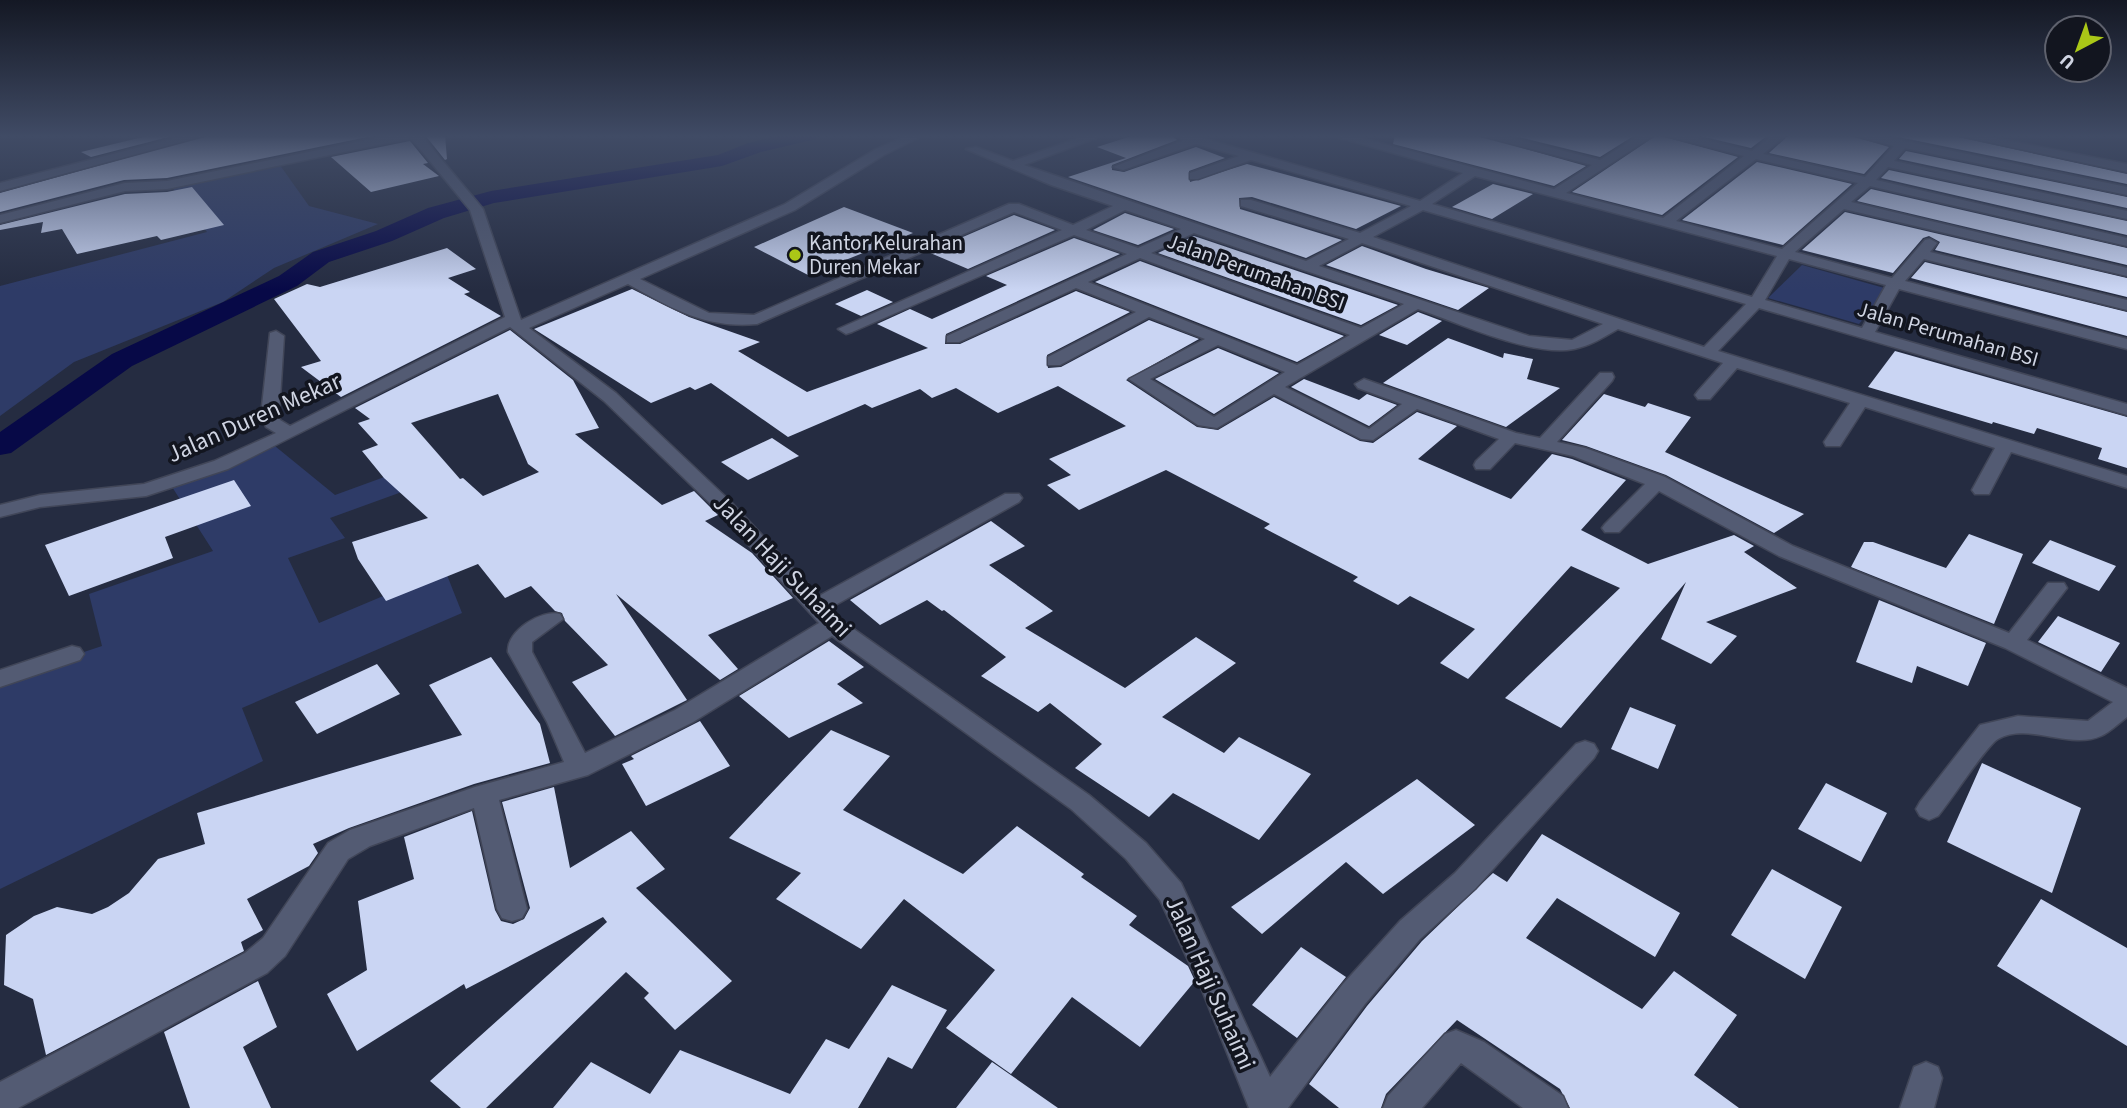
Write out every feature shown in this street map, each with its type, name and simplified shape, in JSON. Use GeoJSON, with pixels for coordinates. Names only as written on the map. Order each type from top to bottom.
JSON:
{"type":"FeatureCollection","features":[{"type":"Feature","properties":{"kind":"street"},"geometry":{"type":"LineString","coordinates":[[0,219],[131,187]]}},
{"type":"Feature","properties":{"kind":"street"},"geometry":{"type":"LineString","coordinates":[[458,187],[476,209],[515,323]]}},
{"type":"Feature","properties":{"kind":"street","name":"Jalan Duren Mekar"},"geometry":{"type":"LineString","coordinates":[[0,511],[40,502],[146,490],[220,465],[515,323],[628,278],[790,207],[823,187]]}},
{"type":"Feature","properties":{"kind":"street","name":"Jalan Perumahan BSI"},"geometry":{"type":"LineString","coordinates":[[1074,187],[1304,268],[1526,340],[1564,348],[1580,345],[1614,324]]}},
{"type":"Feature","properties":{"kind":"street","name":"Jalan Perumahan BSI"},"geometry":{"type":"LineString","coordinates":[[1349,187],[2127,410]]}},
{"type":"Feature","properties":{"kind":"street","name":"Jalan Perumahan BSI"},"geometry":{"type":"LineString","coordinates":[[1304,268],[1419,207],[1450,187]]}},
{"type":"Feature","properties":{"kind":"street","name":"Jalan Perumahan BSI"},"geometry":{"type":"LineString","coordinates":[[1532,187],[2127,344]]}},
{"type":"Feature","properties":{"kind":"street"},"geometry":{"type":"LineString","coordinates":[[1557,193],[1567,187]]}},
{"type":"Feature","properties":{"kind":"street"},"geometry":{"type":"LineString","coordinates":[[1666,222],[1712,187]]}},
{"type":"Feature","properties":{"kind":"street"},"geometry":{"type":"LineString","coordinates":[[1707,353],[1756,303],[1786,254],[1862,187]]}},
{"type":"Feature","properties":{"kind":"street"},"geometry":{"type":"LineString","coordinates":[[1892,187],[2127,242]]}},
{"type":"Feature","properties":{"kind":"street"},"geometry":{"type":"LineString","coordinates":[[1997,187],[2127,215]]}},
{"type":"Feature","properties":{"kind":"street"},"geometry":{"type":"LineString","coordinates":[[2107,187],[2127,191]]}},
{"type":"Feature","properties":{"kind":"street"},"geometry":{"type":"LineString","coordinates":[[1246,203],[1361,238],[1733,362],[2127,482]]}},
{"type":"Feature","properties":{"kind":"street"},"geometry":{"type":"LineString","coordinates":[[1842,204],[2127,272]]}},
{"type":"Feature","properties":{"kind":"street"},"geometry":{"type":"LineString","coordinates":[[846,329],[1074,230],[1124,205]]}},
{"type":"Feature","properties":{"kind":"street","name":"Jalan Perumahan BSI"},"geometry":{"type":"LineString","coordinates":[[628,278],[712,321],[732,324],[757,319],[1014,207],[1360,333]]}},
{"type":"Feature","properties":{"kind":"street","name":"Jalan Perumahan BSI"},"geometry":{"type":"LineString","coordinates":[[1895,283],[1943,228]]}},
{"type":"Feature","properties":{"kind":"street","name":"Jalan Perumahan BSI"},"geometry":{"type":"LineString","coordinates":[[953,339],[1192,229]]}},
{"type":"Feature","properties":{"kind":"street"},"geometry":{"type":"LineString","coordinates":[[1921,254],[2127,305]]}},
{"type":"Feature","properties":{"kind":"street"},"geometry":{"type":"LineString","coordinates":[[1077,283],[1298,371]]}},
{"type":"Feature","properties":{"kind":"street"},"geometry":{"type":"LineString","coordinates":[[1866,334],[1895,283]]}},
{"type":"Feature","properties":{"kind":"street","name":"Jalan Perumahan BSI"},"geometry":{"type":"LineString","coordinates":[[1218,339],[1138,379],[1213,423],[1360,333],[1415,304]]}},
{"type":"Feature","properties":{"kind":"street"},"geometry":{"type":"LineString","coordinates":[[1054,361],[1147,312]]}},
{"type":"Feature","properties":{"kind":"street","name":"Jalan Haji Suhaimi"},"geometry":{"type":"LineString","coordinates":[[515,323],[610,397],[723,505],[825,615],[1080,802],[1136,851],[1171,892],[1217,990],[1266,1108]]}},
{"type":"Feature","properties":{"kind":"street"},"geometry":{"type":"LineString","coordinates":[[276,336],[270,415],[272,423],[290,433]]}},
{"type":"Feature","properties":{"kind":"street"},"geometry":{"type":"LineString","coordinates":[[1704,395],[1733,362]]}},
{"type":"Feature","properties":{"kind":"street"},"geometry":{"type":"LineString","coordinates":[[1546,443],[1606,377]]}},
{"type":"Feature","properties":{"kind":"street"},"geometry":{"type":"LineString","coordinates":[[1364,384],[1511,437],[1546,443],[1598,458],[1658,481],[1798,556],[2013,643],[2127,698]]}},
{"type":"Feature","properties":{"kind":"street"},"geometry":{"type":"LineString","coordinates":[[1273,387],[1367,435],[1373,435],[1414,403]]}},
{"type":"Feature","properties":{"kind":"street"},"geometry":{"type":"LineString","coordinates":[[1833,442],[1861,400]]}},
{"type":"Feature","properties":{"kind":"street"},"geometry":{"type":"LineString","coordinates":[[1483,465],[1511,437]]}},
{"type":"Feature","properties":{"kind":"street"},"geometry":{"type":"LineString","coordinates":[[1982,491],[2006,445]]}},
{"type":"Feature","properties":{"kind":"street"},"geometry":{"type":"LineString","coordinates":[[1612,528],[1658,481]]}},
{"type":"Feature","properties":{"kind":"street"},"geometry":{"type":"LineString","coordinates":[[0,1100],[256,963],[274,947],[338,851],[360,838],[485,794],[579,768],[684,716],[825,615],[1012,498]]}},
{"type":"Feature","properties":{"kind":"street"},"geometry":{"type":"LineString","coordinates":[[2013,643],[2056,588]]}},
{"type":"Feature","properties":{"kind":"street"},"geometry":{"type":"LineString","coordinates":[[552,618],[524,637],[519,645],[520,652],[559,722],[579,768]]}},
{"type":"Feature","properties":{"kind":"street"},"geometry":{"type":"LineString","coordinates":[[0,679],[72,654]]}},
{"type":"Feature","properties":{"kind":"street"},"geometry":{"type":"LineString","coordinates":[[1929,808],[1989,732],[2018,725],[2076,731],[2094,729],[2127,704]]}},
{"type":"Feature","properties":{"kind":"street"},"geometry":{"type":"LineString","coordinates":[[1266,1108],[1354,994],[1410,930],[1465,881],[1585,751]]}},
{"type":"Feature","properties":{"kind":"street"},"geometry":{"type":"LineString","coordinates":[[485,794],[512,909]]}},
{"type":"Feature","properties":{"kind":"street"},"geometry":{"type":"LineString","coordinates":[[1400,1108],[1456,1045],[1473,1053],[1551,1108]]}},
{"type":"Feature","properties":{"kind":"shaded area"},"geometry":{"type":"Polygon","coordinates":[[[172,187],[295,187],[309,206],[378,224],[274,268],[223,302],[74,362],[0,416],[0,286],[207,232],[172,187]]]}},
{"type":"Feature","properties":{"kind":"shaded area"},"geometry":{"type":"Polygon","coordinates":[[[1802,265],[1888,289],[1859,324],[1768,298],[1802,265]]]}},
{"type":"Feature","properties":{"kind":"shaded area"},"geometry":{"type":"Polygon","coordinates":[[[270,442],[335,495],[409,468],[421,485],[330,518],[345,538],[288,558],[319,623],[445,570],[462,613],[242,708],[263,761],[0,889],[0,680],[102,646],[89,594],[213,551],[167,479],[270,442]]]}},
{"type":"Feature","properties":{"kind":"building"},"geometry":{"type":"Polygon","coordinates":[[[23,187],[98,187],[0,212],[0,193],[23,187]]]}},
{"type":"Feature","properties":{"kind":"building"},"geometry":{"type":"Polygon","coordinates":[[[192,187],[224,225],[161,240],[157,236],[77,254],[62,229],[41,233],[43,222],[0,230],[0,225],[125,194],[167,192],[192,187]]]}},
{"type":"Feature","properties":{"kind":"building"},"geometry":{"type":"Polygon","coordinates":[[[365,187],[393,187],[371,192],[365,187]]]}},
{"type":"Feature","properties":{"kind":"building"},"geometry":{"type":"Polygon","coordinates":[[[1097,187],[1330,187],[1401,206],[1356,229],[1252,197],[1239,198],[1240,209],[1342,240],[1306,258],[1097,187]]]}},
{"type":"Feature","properties":{"kind":"building"},"geometry":{"type":"Polygon","coordinates":[[[1488,187],[1504,187],[1533,194],[1492,219],[1452,207],[1488,187]]]}},
{"type":"Feature","properties":{"kind":"building"},"geometry":{"type":"Polygon","coordinates":[[[1580,187],[1699,187],[1662,215],[1572,192],[1580,187]]]}},
{"type":"Feature","properties":{"kind":"building"},"geometry":{"type":"Polygon","coordinates":[[[1725,187],[1849,187],[1783,245],[1682,220],[1725,187]]]}},
{"type":"Feature","properties":{"kind":"building"},"geometry":{"type":"Polygon","coordinates":[[[1919,187],[1967,187],[2127,221],[2127,235],[1919,187]]]}},
{"type":"Feature","properties":{"kind":"building"},"geometry":{"type":"Polygon","coordinates":[[[2028,187],[2078,187],[2127,197],[2127,208],[2028,187]]]}},
{"type":"Feature","properties":{"kind":"building"},"geometry":{"type":"Polygon","coordinates":[[[1871,189],[2127,248],[2127,265],[1857,201],[1871,189]]]}},
{"type":"Feature","properties":{"kind":"building"},"geometry":{"type":"Polygon","coordinates":[[[844,207],[913,233],[808,275],[754,247],[844,207]]]}},
{"type":"Feature","properties":{"kind":"building"},"geometry":{"type":"Polygon","coordinates":[[[1845,212],[2127,278],[2127,297],[1935,250],[1940,242],[1929,236],[1923,238],[1893,273],[1802,250],[1845,212]]]}},
{"type":"Feature","properties":{"kind":"building"},"geometry":{"type":"Polygon","coordinates":[[[1125,213],[1174,229],[1138,245],[1093,230],[1125,213]]]}},
{"type":"Feature","properties":{"kind":"building"},"geometry":{"type":"Polygon","coordinates":[[[1014,215],[1055,230],[968,269],[928,252],[1014,215]]]}},
{"type":"Feature","properties":{"kind":"building"},"geometry":{"type":"Polygon","coordinates":[[[1194,236],[1398,305],[1361,325],[1158,253],[1194,236]]]}},
{"type":"Feature","properties":{"kind":"building"},"geometry":{"type":"Polygon","coordinates":[[[1074,238],[1120,254],[946,334],[945,344],[960,344],[1076,291],[1130,312],[1047,355],[1048,368],[1061,367],[1149,320],[1199,339],[1126,380],[1197,427],[1218,430],[1274,397],[1360,441],[1373,443],[1417,412],[1457,426],[1418,459],[1511,499],[1552,454],[1572,459],[1626,480],[1581,530],[1648,564],[1734,535],[1754,546],[1744,552],[1797,588],[1706,622],[1737,636],[1711,664],[1661,639],[1686,582],[1561,728],[1505,698],[1620,588],[1571,566],[1468,679],[1440,663],[1475,629],[1410,596],[1398,605],[1353,581],[1358,577],[1264,528],[1270,524],[1166,470],[1079,510],[1047,485],[1071,475],[1049,459],[1126,426],[1058,386],[998,413],[956,388],[932,398],[920,389],[872,408],[865,404],[788,437],[711,383],[695,390],[690,387],[651,403],[534,329],[632,289],[689,317],[760,342],[738,351],[807,392],[928,348],[877,324],[910,309],[932,319],[1007,285],[986,276],[1074,238]]]}},
{"type":"Feature","properties":{"kind":"building"},"geometry":{"type":"Polygon","coordinates":[[[1362,246],[1489,288],[1458,310],[1326,265],[1362,246]]]}},
{"type":"Feature","properties":{"kind":"building"},"geometry":{"type":"Polygon","coordinates":[[[447,248],[476,269],[448,278],[470,292],[464,294],[501,316],[341,397],[301,367],[321,361],[274,299],[307,284],[320,287],[447,248]]]}},
{"type":"Feature","properties":{"kind":"building"},"geometry":{"type":"Polygon","coordinates":[[[1140,261],[1344,336],[1297,362],[1095,282],[1140,261]]]}},
{"type":"Feature","properties":{"kind":"building"},"geometry":{"type":"Polygon","coordinates":[[[1925,262],[2127,312],[2127,336],[1911,278],[1925,262]]]}},
{"type":"Feature","properties":{"kind":"building"},"geometry":{"type":"Polygon","coordinates":[[[867,290],[893,302],[861,316],[835,304],[867,290]]]}},
{"type":"Feature","properties":{"kind":"building"},"geometry":{"type":"Polygon","coordinates":[[[1418,312],[1442,321],[1407,345],[1379,335],[1418,312]]]}},
{"type":"Feature","properties":{"kind":"building"},"geometry":{"type":"Polygon","coordinates":[[[510,330],[573,380],[599,428],[575,434],[662,505],[694,491],[718,515],[705,521],[752,553],[793,598],[708,635],[738,669],[720,680],[616,594],[687,700],[615,736],[572,682],[608,665],[565,621],[562,613],[555,611],[531,586],[505,598],[478,564],[386,601],[358,559],[352,542],[428,518],[384,478],[362,451],[378,445],[358,423],[370,419],[355,408],[510,330]],[[498,394],[411,423],[460,479],[463,478],[483,496],[539,472],[528,464],[498,394]]]}},
{"type":"Feature","properties":{"kind":"building"},"geometry":{"type":"Polygon","coordinates":[[[1448,338],[1503,358],[1504,353],[1533,359],[1527,379],[1560,388],[1506,427],[1383,383],[1448,338]]]}},
{"type":"Feature","properties":{"kind":"building"},"geometry":{"type":"Polygon","coordinates":[[[1218,348],[1279,373],[1214,414],[1155,379],[1218,348]]]}},
{"type":"Feature","properties":{"kind":"building"},"geometry":{"type":"Polygon","coordinates":[[[1895,351],[2127,417],[2127,468],[2098,459],[2102,448],[2037,428],[2034,434],[1993,422],[1992,424],[1868,387],[1895,351]]]}},
{"type":"Feature","properties":{"kind":"building"},"geometry":{"type":"Polygon","coordinates":[[[1304,379],[1359,400],[1367,394],[1397,405],[1369,426],[1291,387],[1304,379]]]}},
{"type":"Feature","properties":{"kind":"building"},"geometry":{"type":"Polygon","coordinates":[[[1604,394],[1645,407],[1648,403],[1691,417],[1665,452],[1804,514],[1774,533],[1666,475],[1562,440],[1604,394]]]}},
{"type":"Feature","properties":{"kind":"building"},"geometry":{"type":"Polygon","coordinates":[[[772,438],[799,456],[748,480],[721,462],[772,438]]]}},
{"type":"Feature","properties":{"kind":"building"},"geometry":{"type":"Polygon","coordinates":[[[234,480],[251,506],[165,537],[173,558],[69,596],[45,545],[234,480]]]}},
{"type":"Feature","properties":{"kind":"building"},"geometry":{"type":"Polygon","coordinates":[[[991,521],[1025,546],[989,565],[1053,611],[1025,628],[1125,688],[1196,637],[1236,663],[1162,717],[1224,753],[1239,737],[1311,774],[1259,840],[1173,793],[1149,817],[1075,768],[1102,744],[1050,703],[1038,712],[981,676],[1006,657],[927,600],[880,625],[850,600],[991,521]]]}},
{"type":"Feature","properties":{"kind":"building"},"geometry":{"type":"Polygon","coordinates":[[[1969,534],[2023,554],[1994,624],[1851,567],[1864,542],[1873,542],[1946,568],[1969,534]]]}},
{"type":"Feature","properties":{"kind":"building"},"geometry":{"type":"Polygon","coordinates":[[[2050,540],[2116,566],[2099,591],[2032,563],[2050,540]]]}},
{"type":"Feature","properties":{"kind":"building"},"geometry":{"type":"Polygon","coordinates":[[[1879,600],[1986,643],[1968,686],[1917,666],[1912,683],[1856,662],[1879,600]]]}},
{"type":"Feature","properties":{"kind":"building"},"geometry":{"type":"Polygon","coordinates":[[[2058,616],[2120,643],[2101,672],[2038,642],[2058,616]]]}},
{"type":"Feature","properties":{"kind":"building"},"geometry":{"type":"Polygon","coordinates":[[[829,641],[864,667],[837,684],[863,703],[789,738],[739,696],[829,641]]]}},
{"type":"Feature","properties":{"kind":"building"},"geometry":{"type":"Polygon","coordinates":[[[491,657],[540,724],[550,763],[474,784],[349,828],[313,844],[318,853],[309,866],[247,899],[263,930],[241,942],[244,951],[46,1055],[33,999],[4,985],[6,935],[34,916],[57,907],[92,914],[108,907],[129,893],[158,859],[205,844],[197,813],[462,735],[429,685],[491,657]]]}},
{"type":"Feature","properties":{"kind":"building"},"geometry":{"type":"Polygon","coordinates":[[[377,664],[400,694],[317,734],[295,702],[377,664]]]}},
{"type":"Feature","properties":{"kind":"building"},"geometry":{"type":"Polygon","coordinates":[[[1630,707],[1676,725],[1658,769],[1611,749],[1630,707]]]}},
{"type":"Feature","properties":{"kind":"building"},"geometry":{"type":"Polygon","coordinates":[[[700,721],[730,766],[646,806],[622,764],[634,759],[631,756],[700,721]]]}},
{"type":"Feature","properties":{"kind":"building"},"geometry":{"type":"Polygon","coordinates":[[[831,730],[890,756],[843,810],[963,874],[1017,826],[1084,874],[1081,877],[1137,916],[1129,925],[1188,966],[1195,981],[1140,1047],[1072,997],[1011,1074],[946,1028],[995,970],[904,899],[861,949],[776,899],[801,873],[729,838],[831,730]]]}},
{"type":"Feature","properties":{"kind":"building"},"geometry":{"type":"Polygon","coordinates":[[[1982,763],[2081,808],[2052,893],[1947,842],[1982,763]]]}},
{"type":"Feature","properties":{"kind":"building"},"geometry":{"type":"Polygon","coordinates":[[[1417,779],[1475,825],[1383,894],[1346,862],[1262,934],[1231,907],[1417,779]]]}},
{"type":"Feature","properties":{"kind":"building"},"geometry":{"type":"Polygon","coordinates":[[[1826,783],[1887,813],[1861,862],[1798,829],[1826,783]]]}},
{"type":"Feature","properties":{"kind":"building"},"geometry":{"type":"Polygon","coordinates":[[[554,787],[570,868],[631,831],[665,869],[636,888],[732,981],[675,1030],[644,998],[649,993],[626,972],[486,1108],[461,1108],[430,1081],[607,922],[603,917],[466,989],[464,984],[357,1051],[327,994],[367,970],[358,901],[414,879],[404,837],[472,811],[495,910],[501,921],[513,924],[524,919],[530,908],[502,802],[554,787]]]}},
{"type":"Feature","properties":{"kind":"building"},"geometry":{"type":"Polygon","coordinates":[[[1542,834],[1680,913],[1655,957],[1557,898],[1526,938],[1642,1009],[1674,971],[1737,1015],[1694,1075],[1739,1108],[1570,1108],[1560,1089],[1457,1020],[1386,1094],[1381,1108],[1339,1108],[1309,1084],[1367,1006],[1422,941],[1493,873],[1507,882],[1542,834]]]}},
{"type":"Feature","properties":{"kind":"building"},"geometry":{"type":"Polygon","coordinates":[[[1772,869],[1842,907],[1805,979],[1731,935],[1772,869]]]}},
{"type":"Feature","properties":{"kind":"building"},"geometry":{"type":"Polygon","coordinates":[[[2041,899],[2127,948],[2127,1046],[1997,966],[2041,899]]]}},
{"type":"Feature","properties":{"kind":"building"},"geometry":{"type":"Polygon","coordinates":[[[1301,947],[1346,977],[1297,1038],[1252,1005],[1301,947]]]}},
{"type":"Feature","properties":{"kind":"building"},"geometry":{"type":"Polygon","coordinates":[[[258,981],[277,1027],[243,1047],[271,1108],[190,1108],[164,1032],[258,981]]]}},
{"type":"Feature","properties":{"kind":"building"},"geometry":{"type":"Polygon","coordinates":[[[892,985],[947,1010],[912,1069],[888,1057],[858,1108],[553,1108],[591,1062],[650,1094],[680,1050],[790,1094],[826,1039],[849,1049],[892,985]]]}},
{"type":"Feature","properties":{"kind":"building"},"geometry":{"type":"Polygon","coordinates":[[[992,1062],[1058,1108],[956,1108],[992,1062]]]}},
{"type":"Feature","properties":{"kind":"waterway"},"geometry":{"type":"LineString","coordinates":[[0,446],[122,360],[288,281],[321,257],[384,236],[436,213],[491,197],[548,187]]}},
{"type":"Feature","properties":{"kind":"place","name":"Kantor Kelurahan Duren Mekar"},"geometry":{"type":"Point","coordinates":[795,255]}}]}
